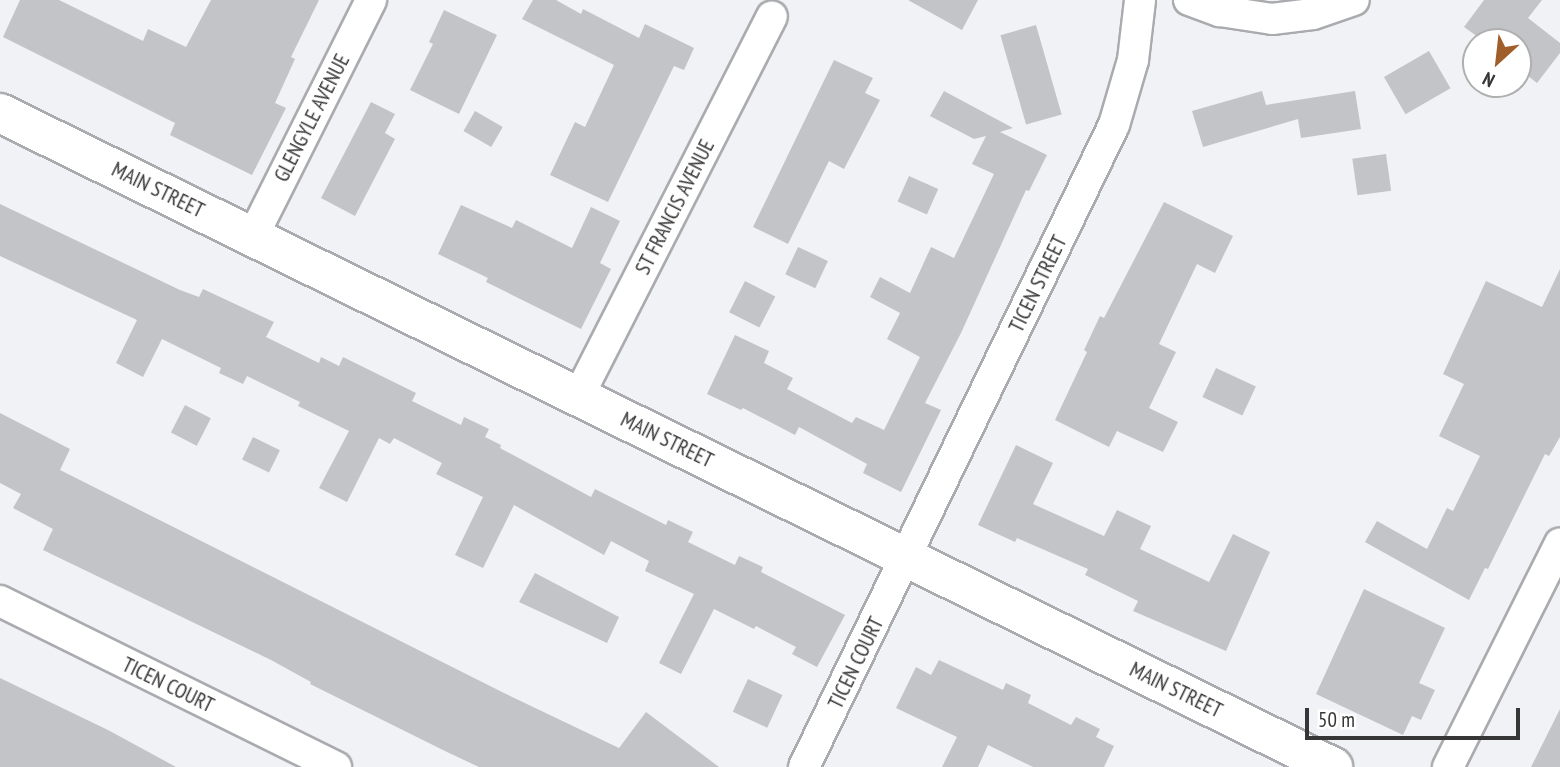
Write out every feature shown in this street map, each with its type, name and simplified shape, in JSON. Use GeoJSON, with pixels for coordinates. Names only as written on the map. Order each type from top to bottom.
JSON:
{"type":"FeatureCollection","features":[{"type":"Feature","properties":{"kind":"street","name":"GLENGYLE AVENUE"},"geometry":{"type":"LineString","coordinates":[[253,236],[371,0]]}},
{"type":"Feature","properties":{"kind":"street","name":"TICEN STREET"},"geometry":{"type":"LineString","coordinates":[[906,558],[1114,125],[1133,60],[1140,0]]}},
{"type":"Feature","properties":{"kind":"street"},"geometry":{"type":"LineString","coordinates":[[1189,0],[1220,11],[1272,19],[1313,14],[1354,0]]}},
{"type":"Feature","properties":{"kind":"street","name":"ST FRANCIS AVENUE"},"geometry":{"type":"LineString","coordinates":[[579,397],[772,17]]}},
{"type":"Feature","properties":{"kind":"street","name":"MAIN STREET"},"geometry":{"type":"LineString","coordinates":[[0,113],[1333,767]]}},
{"type":"Feature","properties":{"kind":"street"},"geometry":{"type":"LineString","coordinates":[[1448,767],[1560,543]]}},
{"type":"Feature","properties":{"kind":"street","name":"TICEN COURT"},"geometry":{"type":"LineString","coordinates":[[804,767],[906,558]]}},
{"type":"Feature","properties":{"kind":"street","name":"TICEN COURT"},"geometry":{"type":"LineString","coordinates":[[0,601],[336,767]]}},
{"type":"Feature","properties":{"kind":"building"},"geometry":{"type":"Polygon","coordinates":[[[20,0],[59,0],[143,41],[148,29],[186,47],[211,0],[319,0],[291,57],[295,59],[275,103],[286,108],[252,175],[170,135],[175,123],[3,37],[20,0]]]}},
{"type":"Feature","properties":{"kind":"building"},"geometry":{"type":"Polygon","coordinates":[[[533,0],[556,0],[581,14],[583,9],[639,38],[645,24],[694,48],[684,70],[674,66],[608,202],[550,175],[575,122],[585,127],[614,65],[522,19],[533,0]]]}},
{"type":"Feature","properties":{"kind":"building"},"geometry":{"type":"Polygon","coordinates":[[[908,0],[978,0],[962,30],[908,0]]]}},
{"type":"Feature","properties":{"kind":"building"},"geometry":{"type":"Polygon","coordinates":[[[1484,0],[1542,0],[1528,18],[1560,43],[1560,53],[1537,83],[1532,79],[1532,28],[1464,27],[1484,0]]]}},
{"type":"Feature","properties":{"kind":"building"},"geometry":{"type":"Polygon","coordinates":[[[444,10],[497,35],[459,114],[410,90],[433,44],[429,42],[444,10]]]}},
{"type":"Feature","properties":{"kind":"building"},"geometry":{"type":"Polygon","coordinates":[[[1036,25],[1062,114],[1026,125],[1000,35],[1036,25]]]}},
{"type":"Feature","properties":{"kind":"building"},"geometry":{"type":"Polygon","coordinates":[[[1429,51],[1450,88],[1405,114],[1384,77],[1429,51]]]}},
{"type":"Feature","properties":{"kind":"building"},"geometry":{"type":"Polygon","coordinates":[[[834,60],[873,78],[865,93],[880,100],[844,169],[829,161],[788,244],[753,227],[834,60]]]}},
{"type":"Feature","properties":{"kind":"building"},"geometry":{"type":"Polygon","coordinates":[[[944,91],[1013,128],[1000,132],[1047,155],[1029,191],[1026,190],[961,333],[925,403],[941,410],[901,492],[863,473],[867,464],[799,427],[795,435],[743,408],[741,410],[707,394],[735,335],[769,351],[764,363],[793,378],[787,389],[852,423],[856,417],[884,430],[920,357],[887,339],[900,313],[870,297],[880,277],[910,293],[931,247],[954,258],[994,174],[972,164],[986,136],[974,139],[930,116],[944,91]]]}},
{"type":"Feature","properties":{"kind":"building"},"geometry":{"type":"Polygon","coordinates":[[[1262,91],[1266,105],[1355,91],[1361,129],[1301,138],[1298,119],[1203,147],[1192,111],[1262,91]]]}},
{"type":"Feature","properties":{"kind":"building"},"geometry":{"type":"Polygon","coordinates":[[[371,102],[395,114],[385,133],[395,139],[355,216],[321,198],[371,102]]]}},
{"type":"Feature","properties":{"kind":"building"},"geometry":{"type":"Polygon","coordinates":[[[475,111],[503,127],[491,147],[464,131],[475,111]]]}},
{"type":"Feature","properties":{"kind":"building"},"geometry":{"type":"Polygon","coordinates":[[[1386,154],[1391,191],[1357,195],[1352,159],[1386,154]]]}},
{"type":"Feature","properties":{"kind":"building"},"geometry":{"type":"Polygon","coordinates":[[[909,176],[938,189],[927,215],[898,202],[909,176]]]}},
{"type":"Feature","properties":{"kind":"building"},"geometry":{"type":"Polygon","coordinates":[[[1164,202],[1233,236],[1215,273],[1197,264],[1159,344],[1176,352],[1149,408],[1178,422],[1163,452],[1117,431],[1109,447],[1055,420],[1087,352],[1084,350],[1100,316],[1104,318],[1164,202]]]}},
{"type":"Feature","properties":{"kind":"building"},"geometry":{"type":"Polygon","coordinates":[[[0,204],[180,290],[199,297],[203,289],[274,322],[266,337],[319,363],[321,357],[339,366],[343,357],[416,393],[412,401],[461,425],[464,417],[489,429],[485,437],[501,445],[500,448],[591,497],[595,489],[666,525],[668,520],[693,532],[688,542],[735,565],[739,556],[763,567],[761,572],[845,615],[817,667],[792,654],[796,647],[756,626],[754,629],[714,609],[681,674],[659,663],[694,594],[645,571],[649,561],[611,541],[604,555],[514,505],[483,568],[455,555],[483,497],[436,474],[442,463],[394,438],[390,444],[379,438],[347,502],[319,488],[349,431],[298,406],[300,402],[247,376],[243,384],[219,373],[221,368],[162,339],[143,377],[116,363],[137,320],[0,256],[0,204]]]}},
{"type":"Feature","properties":{"kind":"building"},"geometry":{"type":"Polygon","coordinates":[[[461,205],[512,228],[516,220],[572,248],[591,207],[620,221],[600,263],[611,269],[581,329],[486,282],[488,278],[438,254],[461,205]]]}},
{"type":"Feature","properties":{"kind":"building"},"geometry":{"type":"Polygon","coordinates":[[[798,247],[828,261],[815,288],[785,274],[798,247]]]}},
{"type":"Feature","properties":{"kind":"building"},"geometry":{"type":"Polygon","coordinates":[[[1560,269],[1560,437],[1549,456],[1545,454],[1488,569],[1485,568],[1469,600],[1365,542],[1377,521],[1427,549],[1447,508],[1453,511],[1480,456],[1439,436],[1464,384],[1443,374],[1486,281],[1542,307],[1560,269]]]}},
{"type":"Feature","properties":{"kind":"building"},"geometry":{"type":"Polygon","coordinates":[[[745,281],[775,296],[759,328],[729,312],[745,281]]]}},
{"type":"Feature","properties":{"kind":"building"},"geometry":{"type":"Polygon","coordinates":[[[1216,368],[1256,387],[1242,416],[1202,397],[1216,368]]]}},
{"type":"Feature","properties":{"kind":"building"},"geometry":{"type":"Polygon","coordinates":[[[185,405],[211,418],[197,446],[171,433],[185,405]]]}},
{"type":"Feature","properties":{"kind":"building"},"geometry":{"type":"Polygon","coordinates":[[[0,413],[70,449],[60,470],[504,693],[619,748],[646,712],[719,767],[479,767],[447,752],[310,684],[311,682],[271,660],[43,550],[53,529],[13,508],[21,494],[0,483],[0,413]]]}},
{"type":"Feature","properties":{"kind":"building"},"geometry":{"type":"Polygon","coordinates":[[[253,437],[280,450],[269,473],[242,459],[253,437]]]}},
{"type":"Feature","properties":{"kind":"building"},"geometry":{"type":"Polygon","coordinates":[[[1016,445],[1053,463],[1033,504],[1104,536],[1117,510],[1151,526],[1140,549],[1209,582],[1233,534],[1270,552],[1226,651],[1133,611],[1138,601],[1085,575],[1088,569],[1017,538],[1015,542],[978,525],[1016,445]]]}},
{"type":"Feature","properties":{"kind":"building"},"geometry":{"type":"Polygon","coordinates":[[[535,573],[619,617],[607,643],[519,602],[535,573]]]}},
{"type":"Feature","properties":{"kind":"building"},"geometry":{"type":"Polygon","coordinates":[[[1364,589],[1445,628],[1419,683],[1435,690],[1421,720],[1412,716],[1403,735],[1316,694],[1364,589]]]}},
{"type":"Feature","properties":{"kind":"building"},"geometry":{"type":"Polygon","coordinates":[[[939,660],[1003,690],[1006,683],[1031,695],[1028,703],[1071,725],[1076,717],[1100,729],[1096,737],[1114,746],[1104,767],[1033,767],[988,745],[978,767],[942,767],[957,737],[896,708],[916,667],[931,675],[939,660]]]}},
{"type":"Feature","properties":{"kind":"building"},"geometry":{"type":"Polygon","coordinates":[[[0,678],[108,730],[176,767],[0,767],[0,678]]]}},
{"type":"Feature","properties":{"kind":"building"},"geometry":{"type":"Polygon","coordinates":[[[748,679],[782,695],[767,728],[733,712],[748,679]]]}},
{"type":"Feature","properties":{"kind":"building"},"geometry":{"type":"Polygon","coordinates":[[[1560,709],[1560,767],[1531,767],[1560,709]]]}}]}
